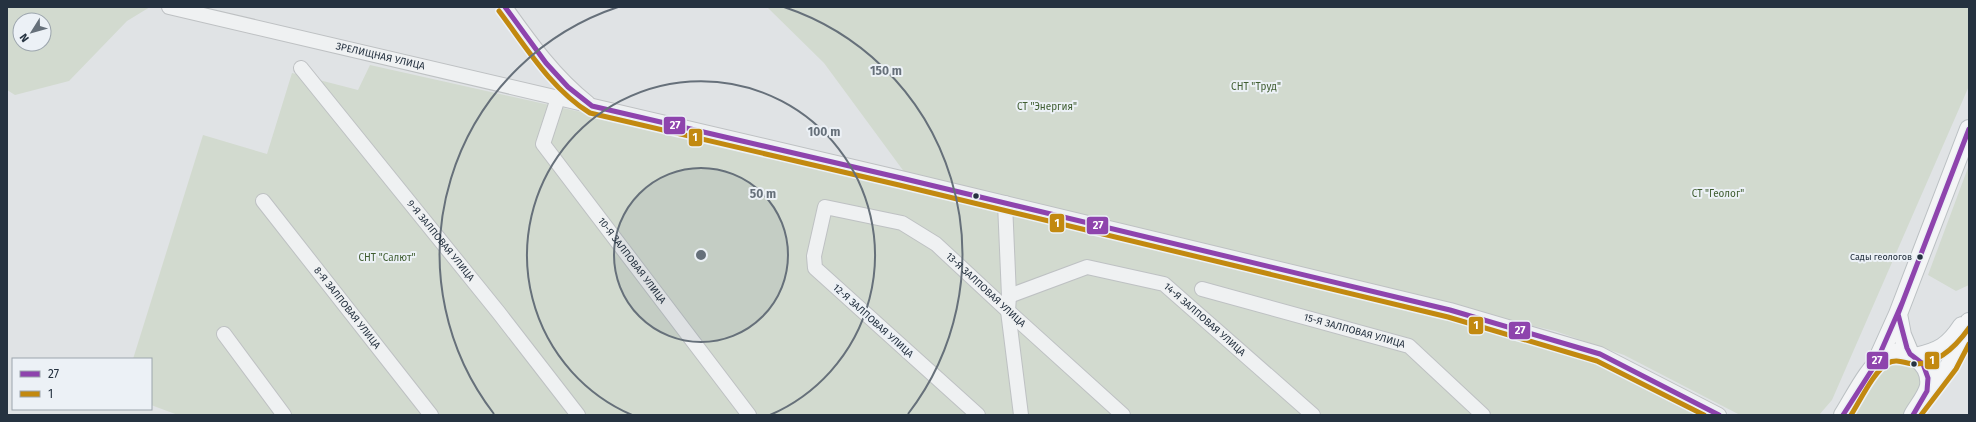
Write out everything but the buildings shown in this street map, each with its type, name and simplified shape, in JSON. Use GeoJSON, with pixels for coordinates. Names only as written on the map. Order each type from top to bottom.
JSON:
{"type":"FeatureCollection","features":[{"type":"Feature","properties":{"kind":"main road"},"geometry":{"type":"LineString","coordinates":[[1843,415],[1875,365],[1898,314],[1969,128]]}},
{"type":"Feature","properties":{"kind":"main road"},"geometry":{"type":"LineString","coordinates":[[1898,314],[1902,335],[1913,356]]}},
{"type":"Feature","properties":{"kind":"main road"},"geometry":{"type":"LineString","coordinates":[[1913,356],[1935,352],[1945,347],[1955,337],[1969,315]]}},
{"type":"Feature","properties":{"kind":"main road"},"geometry":{"type":"LineString","coordinates":[[1924,397],[1943,376],[1963,343],[1969,322]]}},
{"type":"Feature","properties":{"kind":"main road"},"geometry":{"type":"LineString","coordinates":[[1875,365],[1888,355],[1900,352],[1913,356],[1924,365],[1928,375],[1929,385],[1924,397],[1913,415]]}},
{"type":"Feature","properties":{"kind":"street","name":"ЗРЕЛИЩНАЯ УЛИЦА"},"geometry":{"type":"LineString","coordinates":[[168,7],[1005,203],[1450,310],[1600,354],[1719,415]]}},
{"type":"Feature","properties":{"kind":"street","name":"ЗРЕЛИЩНАЯ УЛИЦА"},"geometry":{"type":"LineString","coordinates":[[505,7],[546,63],[568,87],[592,106]]}},
{"type":"Feature","properties":{"kind":"street","name":"9-Я ЗАЛПОВАЯ УЛИЦА"},"geometry":{"type":"LineString","coordinates":[[301,68],[499,313],[578,415]]}},
{"type":"Feature","properties":{"kind":"street","name":"10-Я ЗАЛПОВАЯ УЛИЦА"},"geometry":{"type":"LineString","coordinates":[[558,98],[543,144],[749,415]]}},
{"type":"Feature","properties":{"kind":"street","name":"8-Я ЗАЛПОВАЯ УЛИЦА"},"geometry":{"type":"LineString","coordinates":[[263,201],[431,415]]}},
{"type":"Feature","properties":{"kind":"street"},"geometry":{"type":"LineString","coordinates":[[1005,203],[1009,296],[1008,311],[1021,415]]}},
{"type":"Feature","properties":{"kind":"street","name":"13-Я ЗАЛПОВАЯ УЛИЦА"},"geometry":{"type":"LineString","coordinates":[[825,207],[902,223],[936,244],[1123,415]]}},
{"type":"Feature","properties":{"kind":"street","name":"12-Я ЗАЛПОВАЯ УЛИЦА"},"geometry":{"type":"LineString","coordinates":[[825,207],[814,256],[815,268],[978,415]]}},
{"type":"Feature","properties":{"kind":"street","name":"14-Я ЗАЛПОВАЯ УЛИЦА"},"geometry":{"type":"LineString","coordinates":[[1009,296],[1087,267],[1164,284],[1313,415]]}},
{"type":"Feature","properties":{"kind":"street","name":"15-Я ЗАЛПОВАЯ УЛИЦА"},"geometry":{"type":"LineString","coordinates":[[1202,289],[1409,346],[1483,415]]}},
{"type":"Feature","properties":{"kind":"street"},"geometry":{"type":"LineString","coordinates":[[224,334],[284,415]]}},
{"type":"Feature","properties":{"kind":"green space"},"geometry":{"type":"Polygon","coordinates":[[[7,7],[150,7],[127,21],[69,81],[15,95],[7,90],[7,7]]]}},
{"type":"Feature","properties":{"kind":"green space","name":"СТ \"Геолог\""},"geometry":{"type":"Polygon","coordinates":[[[767,7],[1969,7],[1969,86],[1832,400],[1819,415],[1740,415],[1624,355],[1555,331],[1183,244],[905,173],[824,63],[767,7]]]}},
{"type":"Feature","properties":{"kind":"green space","name":"СНТ \"Салют\""},"geometry":{"type":"Polygon","coordinates":[[[370,65],[909,185],[1422,310],[1615,364],[1712,415],[178,415],[152,405],[152,358],[133,358],[203,135],[267,154],[292,73],[358,90],[370,65]]]}},
{"type":"Feature","properties":{"kind":"green space"},"geometry":{"type":"Polygon","coordinates":[[[1969,165],[1969,285],[1956,291],[1928,275],[1969,165]]]}},
{"type":"Feature","properties":{"kind":"green space"},"geometry":{"type":"Polygon","coordinates":[[[1899,360],[1909,362],[1914,365],[1919,371],[1921,377],[1919,391],[1904,415],[1852,415],[1884,366],[1899,360]]]}},
{"type":"Feature","properties":{"kind":"transit line","name":"27"},"geometry":{"type":"LineString","coordinates":[[505,7],[546,63],[568,87],[592,106],[901,178],[1450,310],[1600,354],[1719,415]]}},
{"type":"Feature","properties":{"kind":"transit line","name":"1"},"geometry":{"type":"LineString","coordinates":[[499,11],[529,53],[551,80],[563,92],[590,113],[899,185],[1448,317],[1597,361],[1704,415]]}},
{"type":"Feature","properties":{"kind":"transit line","name":"27"},"geometry":{"type":"LineString","coordinates":[[1913,415],[1927,391],[1928,378],[1923,364],[1910,354],[1907,348],[1898,314],[1969,129]]}},
{"type":"Feature","properties":{"kind":"transit line","name":"27"},"geometry":{"type":"LineString","coordinates":[[1843,415],[1875,365],[1903,301]]}},
{"type":"Feature","properties":{"kind":"transit line","name":"1"},"geometry":{"type":"LineString","coordinates":[[1851,415],[1873,379],[1888,363],[1898,361],[1915,364],[1931,361],[1953,347],[1969,328]]}},
{"type":"Feature","properties":{"kind":"transit line","name":"1"},"geometry":{"type":"LineString","coordinates":[[1921,415],[1956,369],[1969,344]]}},
{"type":"Feature","properties":{"kind":"place","name":"Сады геологов"},"geometry":{"type":"Point","coordinates":[1920,257]}},
{"type":"Feature","properties":{"kind":"park label","name":"СНТ \"Труд\""},"geometry":{"type":"Point","coordinates":[1256,87]}},
{"type":"Feature","properties":{"kind":"park label","name":"СТ \"Энергия\""},"geometry":{"type":"Point","coordinates":[1047,107]}}]}
